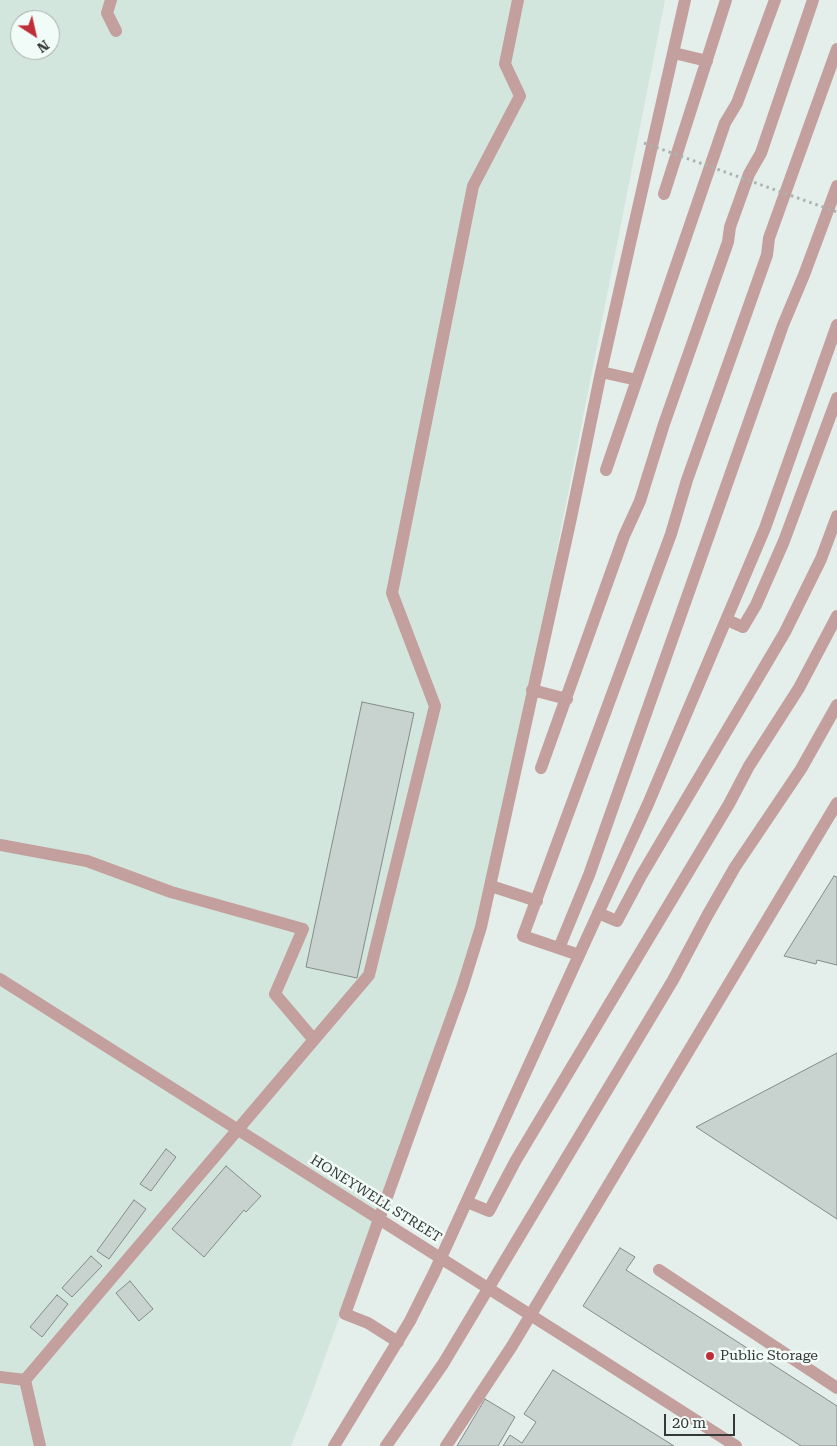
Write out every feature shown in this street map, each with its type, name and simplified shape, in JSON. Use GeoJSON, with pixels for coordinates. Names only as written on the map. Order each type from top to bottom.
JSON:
{"type":"FeatureCollection","features":[{"type":"Feature","properties":{"kind":"street"},"geometry":{"type":"LineString","coordinates":[[111,0],[108,13],[116,31]]}},
{"type":"Feature","properties":{"kind":"street"},"geometry":{"type":"LineString","coordinates":[[25,1380],[369,975],[436,706],[392,593],[473,186],[520,96],[505,64],[518,0]]}},
{"type":"Feature","properties":{"kind":"street"},"geometry":{"type":"LineString","coordinates":[[398,1342],[368,1323],[346,1314],[471,964],[491,886],[601,372],[685,0]]}},
{"type":"Feature","properties":{"kind":"street"},"geometry":{"type":"LineString","coordinates":[[664,194],[726,0]]}},
{"type":"Feature","properties":{"kind":"street"},"geometry":{"type":"LineString","coordinates":[[606,470],[726,123],[738,103],[775,0]]}},
{"type":"Feature","properties":{"kind":"street"},"geometry":{"type":"LineString","coordinates":[[541,768],[624,536],[640,501],[664,424],[728,242],[733,218],[749,174],[761,152],[813,0]]}},
{"type":"Feature","properties":{"kind":"street"},"geometry":{"type":"LineString","coordinates":[[579,955],[524,936],[671,534],[687,480],[767,255],[769,238],[837,49]]}},
{"type":"Feature","properties":{"kind":"street"},"geometry":{"type":"LineString","coordinates":[[674,53],[707,61]]}},
{"type":"Feature","properties":{"kind":"street"},"geometry":{"type":"LineString","coordinates":[[559,948],[592,866],[780,334],[837,186]]}},
{"type":"Feature","properties":{"kind":"street"},"geometry":{"type":"LineString","coordinates":[[334,1446],[398,1342],[422,1297],[648,804],[765,528],[837,325]]}},
{"type":"Feature","properties":{"kind":"street"},"geometry":{"type":"LineString","coordinates":[[601,372],[637,380]]}},
{"type":"Feature","properties":{"kind":"street"},"geometry":{"type":"LineString","coordinates":[[727,620],[743,627],[756,605],[784,542],[837,398]]}},
{"type":"Feature","properties":{"kind":"street"},"geometry":{"type":"LineString","coordinates":[[598,913],[617,922],[641,876],[785,632],[821,559],[837,516]]}},
{"type":"Feature","properties":{"kind":"street"},"geometry":{"type":"LineString","coordinates":[[467,1202],[489,1211],[516,1160],[730,804],[749,766],[799,688],[837,616]]}},
{"type":"Feature","properties":{"kind":"street"},"geometry":{"type":"LineString","coordinates":[[532,690],[567,699]]}},
{"type":"Feature","properties":{"kind":"street"},"geometry":{"type":"LineString","coordinates":[[386,1446],[443,1364],[673,980],[735,867],[801,769],[837,705]]}},
{"type":"Feature","properties":{"kind":"street"},"geometry":{"type":"LineString","coordinates":[[446,1446],[512,1346],[837,803]]}},
{"type":"Feature","properties":{"kind":"street"},"geometry":{"type":"LineString","coordinates":[[0,845],[87,861],[171,892],[303,929],[275,994],[314,1040]]}},
{"type":"Feature","properties":{"kind":"street"},"geometry":{"type":"LineString","coordinates":[[491,886],[536,901]]}},
{"type":"Feature","properties":{"kind":"street","name":"HONEYWELL STREET"},"geometry":{"type":"LineString","coordinates":[[0,979],[736,1446]]}},
{"type":"Feature","properties":{"kind":"street"},"geometry":{"type":"LineString","coordinates":[[659,1270],[837,1388]]}},
{"type":"Feature","properties":{"kind":"street"},"geometry":{"type":"LineString","coordinates":[[0,1377],[25,1380]]}},
{"type":"Feature","properties":{"kind":"street"},"geometry":{"type":"LineString","coordinates":[[25,1380],[40,1446]]}},
{"type":"Feature","properties":{"kind":"path"},"geometry":{"type":"LineString","coordinates":[[644,143],[837,212]]}},
{"type":"Feature","properties":{"kind":"shaded area"},"geometry":{"type":"Polygon","coordinates":[[[0,0],[665,0],[551,580],[474,947],[291,1446],[0,1446],[0,0]]]}},
{"type":"Feature","properties":{"kind":"building"},"geometry":{"type":"Polygon","coordinates":[[[362,702],[414,713],[357,978],[306,967],[362,702]]]}},
{"type":"Feature","properties":{"kind":"building"},"geometry":{"type":"Polygon","coordinates":[[[834,876],[837,877],[837,965],[817,960],[816,964],[784,956],[834,876]]]}},
{"type":"Feature","properties":{"kind":"building"},"geometry":{"type":"Polygon","coordinates":[[[837,1053],[837,1219],[696,1127],[837,1053]]]}},
{"type":"Feature","properties":{"kind":"building"},"geometry":{"type":"Polygon","coordinates":[[[166,1149],[176,1157],[151,1191],[140,1184],[166,1149]]]}},
{"type":"Feature","properties":{"kind":"building"},"geometry":{"type":"Polygon","coordinates":[[[226,1166],[261,1196],[246,1212],[244,1210],[204,1257],[172,1229],[226,1166]]]}},
{"type":"Feature","properties":{"kind":"building"},"geometry":{"type":"Polygon","coordinates":[[[134,1200],[146,1209],[109,1259],[97,1251],[134,1200]]]}},
{"type":"Feature","properties":{"kind":"building","name":"Public Storage"},"geometry":{"type":"Polygon","coordinates":[[[620,1248],[635,1257],[626,1270],[837,1406],[837,1446],[801,1446],[583,1306],[620,1248]]]}},
{"type":"Feature","properties":{"kind":"building"},"geometry":{"type":"Polygon","coordinates":[[[91,1256],[102,1266],[72,1297],[62,1288],[91,1256]]]}},
{"type":"Feature","properties":{"kind":"building"},"geometry":{"type":"Polygon","coordinates":[[[130,1281],[153,1309],[139,1321],[116,1293],[130,1281]]]}},
{"type":"Feature","properties":{"kind":"building"},"geometry":{"type":"Polygon","coordinates":[[[57,1295],[68,1304],[42,1337],[30,1327],[57,1295]]]}},
{"type":"Feature","properties":{"kind":"building"},"geometry":{"type":"Polygon","coordinates":[[[553,1370],[674,1446],[503,1446],[510,1435],[522,1443],[536,1422],[524,1414],[553,1370]]]}},
{"type":"Feature","properties":{"kind":"building"},"geometry":{"type":"Polygon","coordinates":[[[485,1399],[515,1417],[498,1446],[457,1446],[485,1399]]]}},
{"type":"Feature","properties":{"kind":"place","name":"Public Storage"},"geometry":{"type":"Point","coordinates":[710,1356]}}]}
